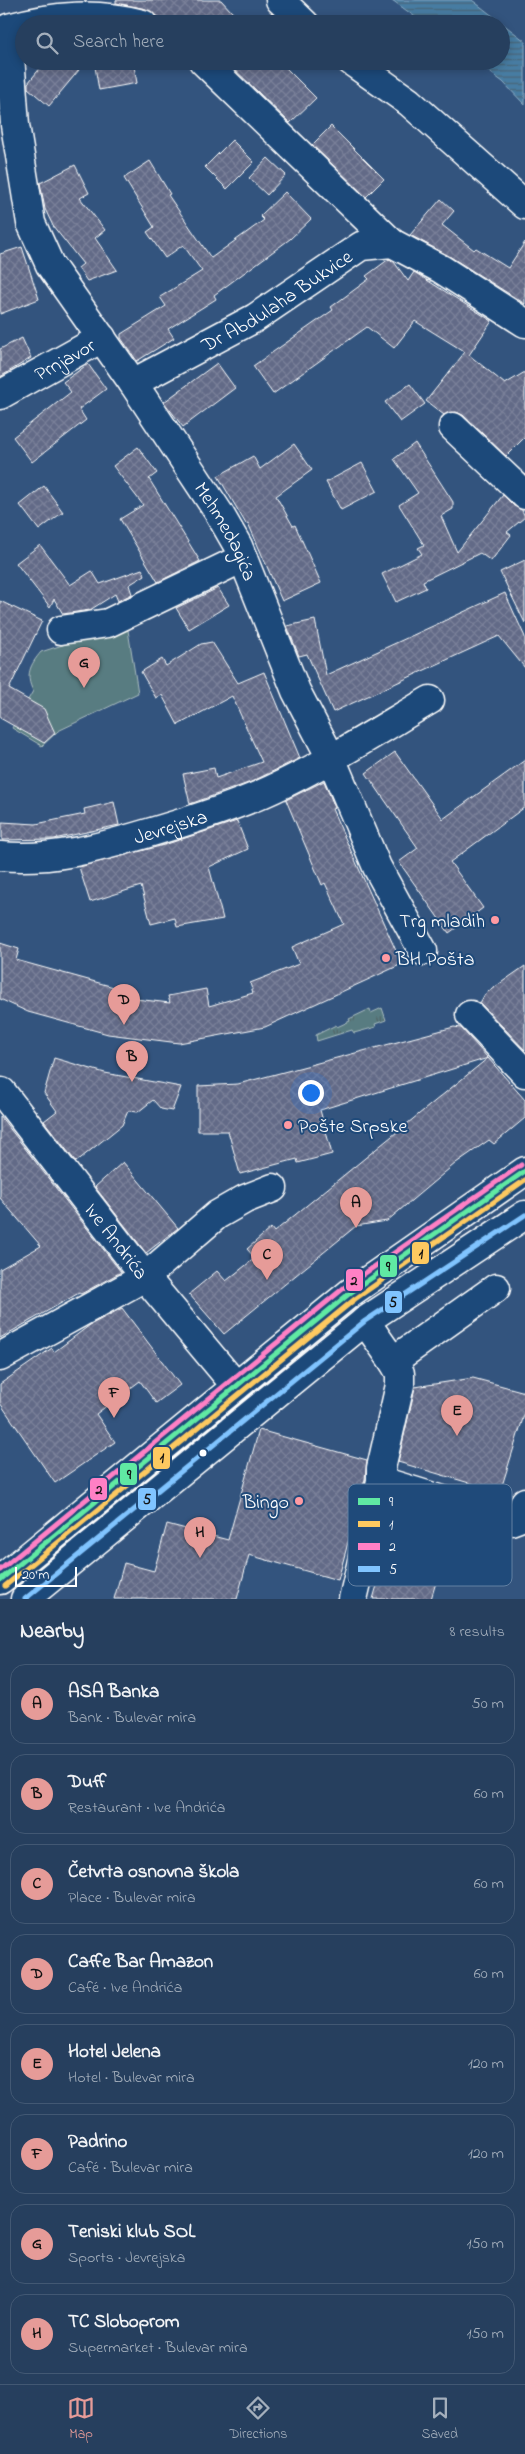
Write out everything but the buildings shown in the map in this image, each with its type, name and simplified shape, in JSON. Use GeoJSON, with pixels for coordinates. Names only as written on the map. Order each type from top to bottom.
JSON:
{"type":"FeatureCollection","features":[{"type":"Feature","properties":{"kind":"street"},"geometry":{"type":"LineString","coordinates":[[280,0],[296,15]]}},
{"type":"Feature","properties":{"kind":"street","name":"Mehmedagića"},"geometry":{"type":"LineString","coordinates":[[4,20],[15,125],[11,160],[30,223],[50,265],[133,383],[219,514],[243,558],[296,690],[331,758],[377,867],[422,951]]}},
{"type":"Feature","properties":{"kind":"street"},"geometry":{"type":"LineString","coordinates":[[212,70],[392,243],[441,269],[525,322]]}},
{"type":"Feature","properties":{"kind":"street"},"geometry":{"type":"LineString","coordinates":[[363,70],[409,102],[525,205]]}},
{"type":"Feature","properties":{"kind":"street","name":"Dr Abdulaha Bukvice"},"geometry":{"type":"LineString","coordinates":[[133,383],[255,318],[361,246],[392,243]]}},
{"type":"Feature","properties":{"kind":"street","name":"Prnjavor"},"geometry":{"type":"LineString","coordinates":[[0,395],[102,338]]}},
{"type":"Feature","properties":{"kind":"street"},"geometry":{"type":"LineString","coordinates":[[453,427],[525,496]]}},
{"type":"Feature","properties":{"kind":"street"},"geometry":{"type":"LineString","coordinates":[[61,630],[108,623],[243,558]]}},
{"type":"Feature","properties":{"kind":"street","name":"Jevrejska"},"geometry":{"type":"LineString","coordinates":[[0,856],[27,859],[94,850],[184,822],[258,795],[331,758],[430,700]]}},
{"type":"Feature","properties":{"kind":"street"},"geometry":{"type":"LineString","coordinates":[[470,1015],[525,1073]]}},
{"type":"Feature","properties":{"kind":"street","name":"Ive Andrića"},"geometry":{"type":"LineString","coordinates":[[2,1092],[145,1277],[236,1386]]}},
{"type":"Feature","properties":{"kind":"street"},"geometry":{"type":"LineString","coordinates":[[0,1580],[350,1294],[525,1171]]}},
{"type":"Feature","properties":{"kind":"street"},"geometry":{"type":"LineString","coordinates":[[0,1358],[145,1277],[217,1215],[245,1199],[273,1188]]}},
{"type":"Feature","properties":{"kind":"street"},"geometry":{"type":"LineString","coordinates":[[25,1599],[365,1321],[525,1215]]}},
{"type":"Feature","properties":{"kind":"street"},"geometry":{"type":"LineString","coordinates":[[393,1361],[496,1288]]}},
{"type":"Feature","properties":{"kind":"street"},"geometry":{"type":"LineString","coordinates":[[365,1321],[400,1373],[400,1385],[381,1468],[381,1482],[388,1484]]}},
{"type":"Feature","properties":{"kind":"street"},"geometry":{"type":"LineString","coordinates":[[512,1521],[519,1518],[525,1502]]}},
{"type":"Feature","properties":{"kind":"street"},"geometry":{"type":"LineString","coordinates":[[353,1599],[356,1586]]}},
{"type":"Feature","properties":{"kind":"green space"},"geometry":{"type":"Polygon","coordinates":[[[127,624],[138,693],[58,731],[42,746],[12,728],[33,691],[29,680],[30,670],[41,652],[127,624]]]}},
{"type":"Feature","properties":{"kind":"green space"},"geometry":{"type":"Polygon","coordinates":[[[382,1008],[386,1020],[375,1024],[376,1027],[354,1033],[352,1030],[317,1041],[316,1035],[336,1025],[337,1027],[350,1021],[349,1019],[370,1009],[371,1013],[382,1008]]]}},
{"type":"Feature","properties":{"kind":"water"},"geometry":{"type":"Polygon","coordinates":[[[392,0],[472,0],[491,15],[413,15],[392,0]]]}},
{"type":"Feature","properties":{"kind":"water"},"geometry":{"type":"Polygon","coordinates":[[[510,29],[525,41],[525,105],[503,82],[487,70],[510,70],[510,29]]]}},
{"type":"Feature","properties":{"kind":"transit line","name":"2"},"geometry":{"type":"LineString","coordinates":[[0,1570],[345,1287],[521,1165]]}},
{"type":"Feature","properties":{"kind":"transit line","name":"9"},"geometry":{"type":"LineString","coordinates":[[0,1580],[350,1293],[525,1171]]}},
{"type":"Feature","properties":{"kind":"transit line","name":"1"},"geometry":{"type":"LineString","coordinates":[[5,1586],[355,1299],[525,1180]]}},
{"type":"Feature","properties":{"kind":"transit line","name":"5"},"geometry":{"type":"LineString","coordinates":[[25,1599],[365,1321],[525,1215]]}},
{"type":"Feature","properties":{"kind":"place","name":"Teniski klub SOL"},"geometry":{"type":"Point","coordinates":[84,688]}},
{"type":"Feature","properties":{"kind":"place","name":"Trg mladih"},"geometry":{"type":"Point","coordinates":[495,920]}},
{"type":"Feature","properties":{"kind":"place","name":"BH Pošta"},"geometry":{"type":"Point","coordinates":[386,958]}},
{"type":"Feature","properties":{"kind":"place","name":"Caffe Bar Amazon"},"geometry":{"type":"Point","coordinates":[124,1025]}},
{"type":"Feature","properties":{"kind":"place","name":"Duff"},"geometry":{"type":"Point","coordinates":[132,1082]}},
{"type":"Feature","properties":{"kind":"place","name":"Pošte Srpske"},"geometry":{"type":"Point","coordinates":[288,1125]}},
{"type":"Feature","properties":{"kind":"place","name":"ASA Banka"},"geometry":{"type":"Point","coordinates":[356,1228]}},
{"type":"Feature","properties":{"kind":"place","name":"Četvrta osnovna škola"},"geometry":{"type":"Point","coordinates":[267,1280]}},
{"type":"Feature","properties":{"kind":"place","name":"Padrino"},"geometry":{"type":"Point","coordinates":[114,1418]}},
{"type":"Feature","properties":{"kind":"place","name":"Hotel Jelena"},"geometry":{"type":"Point","coordinates":[457,1436]}},
{"type":"Feature","properties":{"kind":"place","name":"Bingo"},"geometry":{"type":"Point","coordinates":[299,1501]}},
{"type":"Feature","properties":{"kind":"place","name":"TC Sloboprom"},"geometry":{"type":"Point","coordinates":[200,1558]}}]}
